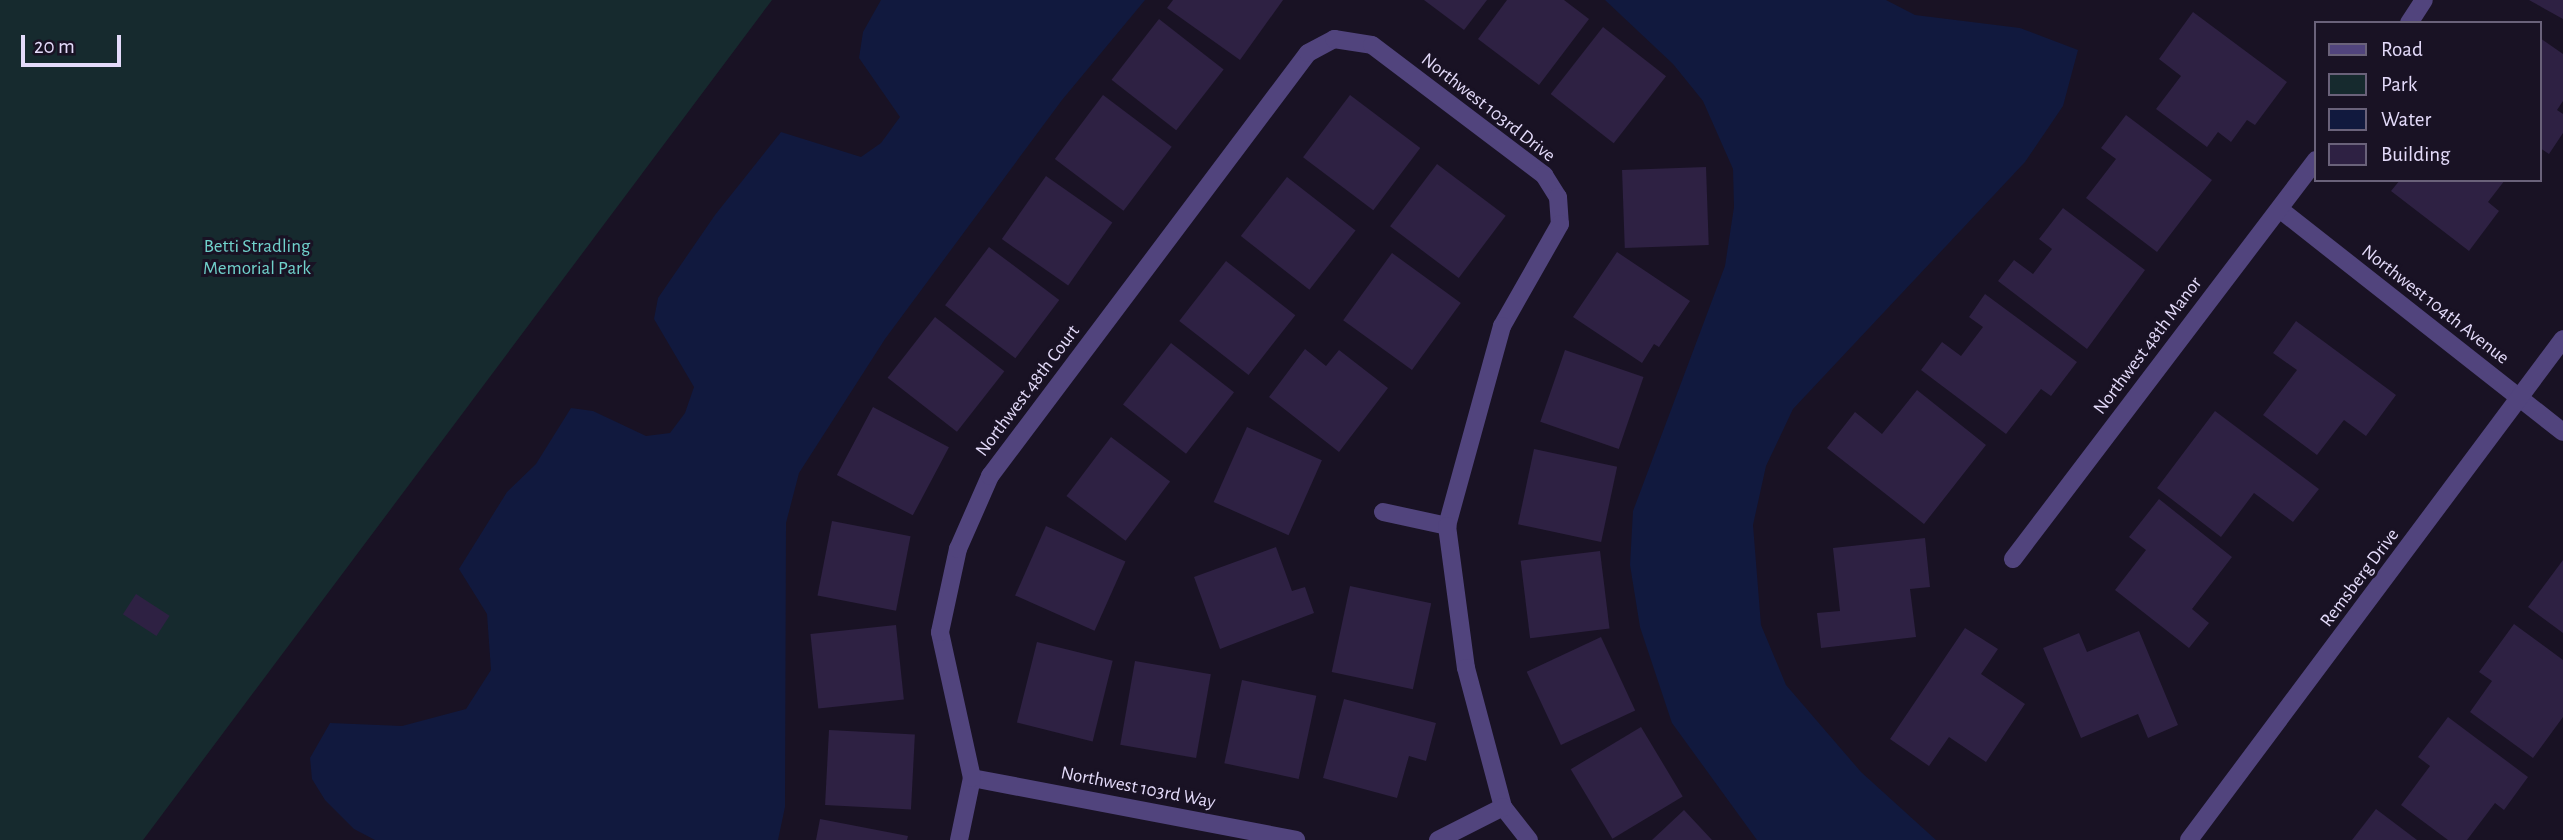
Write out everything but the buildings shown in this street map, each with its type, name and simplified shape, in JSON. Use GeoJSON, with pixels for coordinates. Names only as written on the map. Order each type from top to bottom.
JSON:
{"type":"FeatureCollection","features":[{"type":"Feature","properties":{"kind":"street"},"geometry":{"type":"LineString","coordinates":[[2410,21],[2424,0]]}},
{"type":"Feature","properties":{"kind":"street","name":"Northwest 103rd Drive"},"geometry":{"type":"LineString","coordinates":[[1334,39],[1372,46],[1544,176],[1558,197],[1560,224],[1502,326],[1447,526],[1466,668],[1503,807],[1529,840]]}},
{"type":"Feature","properties":{"kind":"street","name":"Northwest 48th Court"},"geometry":{"type":"LineString","coordinates":[[959,840],[972,778],[940,632],[958,549],[990,476],[1308,53],[1334,39]]}},
{"type":"Feature","properties":{"kind":"street","name":"Northwest 48th Manor"},"geometry":{"type":"LineString","coordinates":[[2013,559],[2194,318],[2282,211],[2314,163]]}},
{"type":"Feature","properties":{"kind":"street","name":"Northwest 104th Avenue"},"geometry":{"type":"LineString","coordinates":[[2282,211],[2563,432]]}},
{"type":"Feature","properties":{"kind":"street","name":"Remsberg Drive"},"geometry":{"type":"LineString","coordinates":[[2189,840],[2563,339]]}},
{"type":"Feature","properties":{"kind":"street"},"geometry":{"type":"LineString","coordinates":[[1383,512],[1447,526]]}},
{"type":"Feature","properties":{"kind":"street","name":"Northwest 103rd Way"},"geometry":{"type":"LineString","coordinates":[[972,778],[1297,840]]}},
{"type":"Feature","properties":{"kind":"street"},"geometry":{"type":"LineString","coordinates":[[1438,840],[1503,807]]}},
{"type":"Feature","properties":{"kind":"green space","name":"Betti Stradling Memorial Park"},"geometry":{"type":"Polygon","coordinates":[[[0,0],[772,0],[143,840],[0,840],[0,0]]]}},
{"type":"Feature","properties":{"kind":"water"},"geometry":{"type":"Polygon","coordinates":[[[881,0],[1145,0],[1062,100],[885,339],[799,473],[786,523],[785,807],[778,840],[375,840],[354,829],[325,800],[312,779],[310,758],[330,723],[402,726],[466,709],[491,670],[487,614],[459,569],[507,492],[536,464],[571,408],[593,411],[646,436],[670,433],[685,413],[694,387],[654,319],[658,298],[715,215],[781,132],[861,157],[881,143],[900,117],[859,58],[863,32],[881,0]]]}},
{"type":"Feature","properties":{"kind":"water"},"geometry":{"type":"Polygon","coordinates":[[[1605,0],[1886,0],[1915,15],[2020,28],[2078,50],[2063,106],[2025,162],[1793,409],[1766,466],[1753,525],[1761,625],[1786,685],[1861,772],[1936,840],[1757,840],[1672,723],[1640,627],[1630,565],[1633,511],[1725,266],[1734,207],[1733,169],[1703,101],[1673,64],[1605,0]]]}}]}
